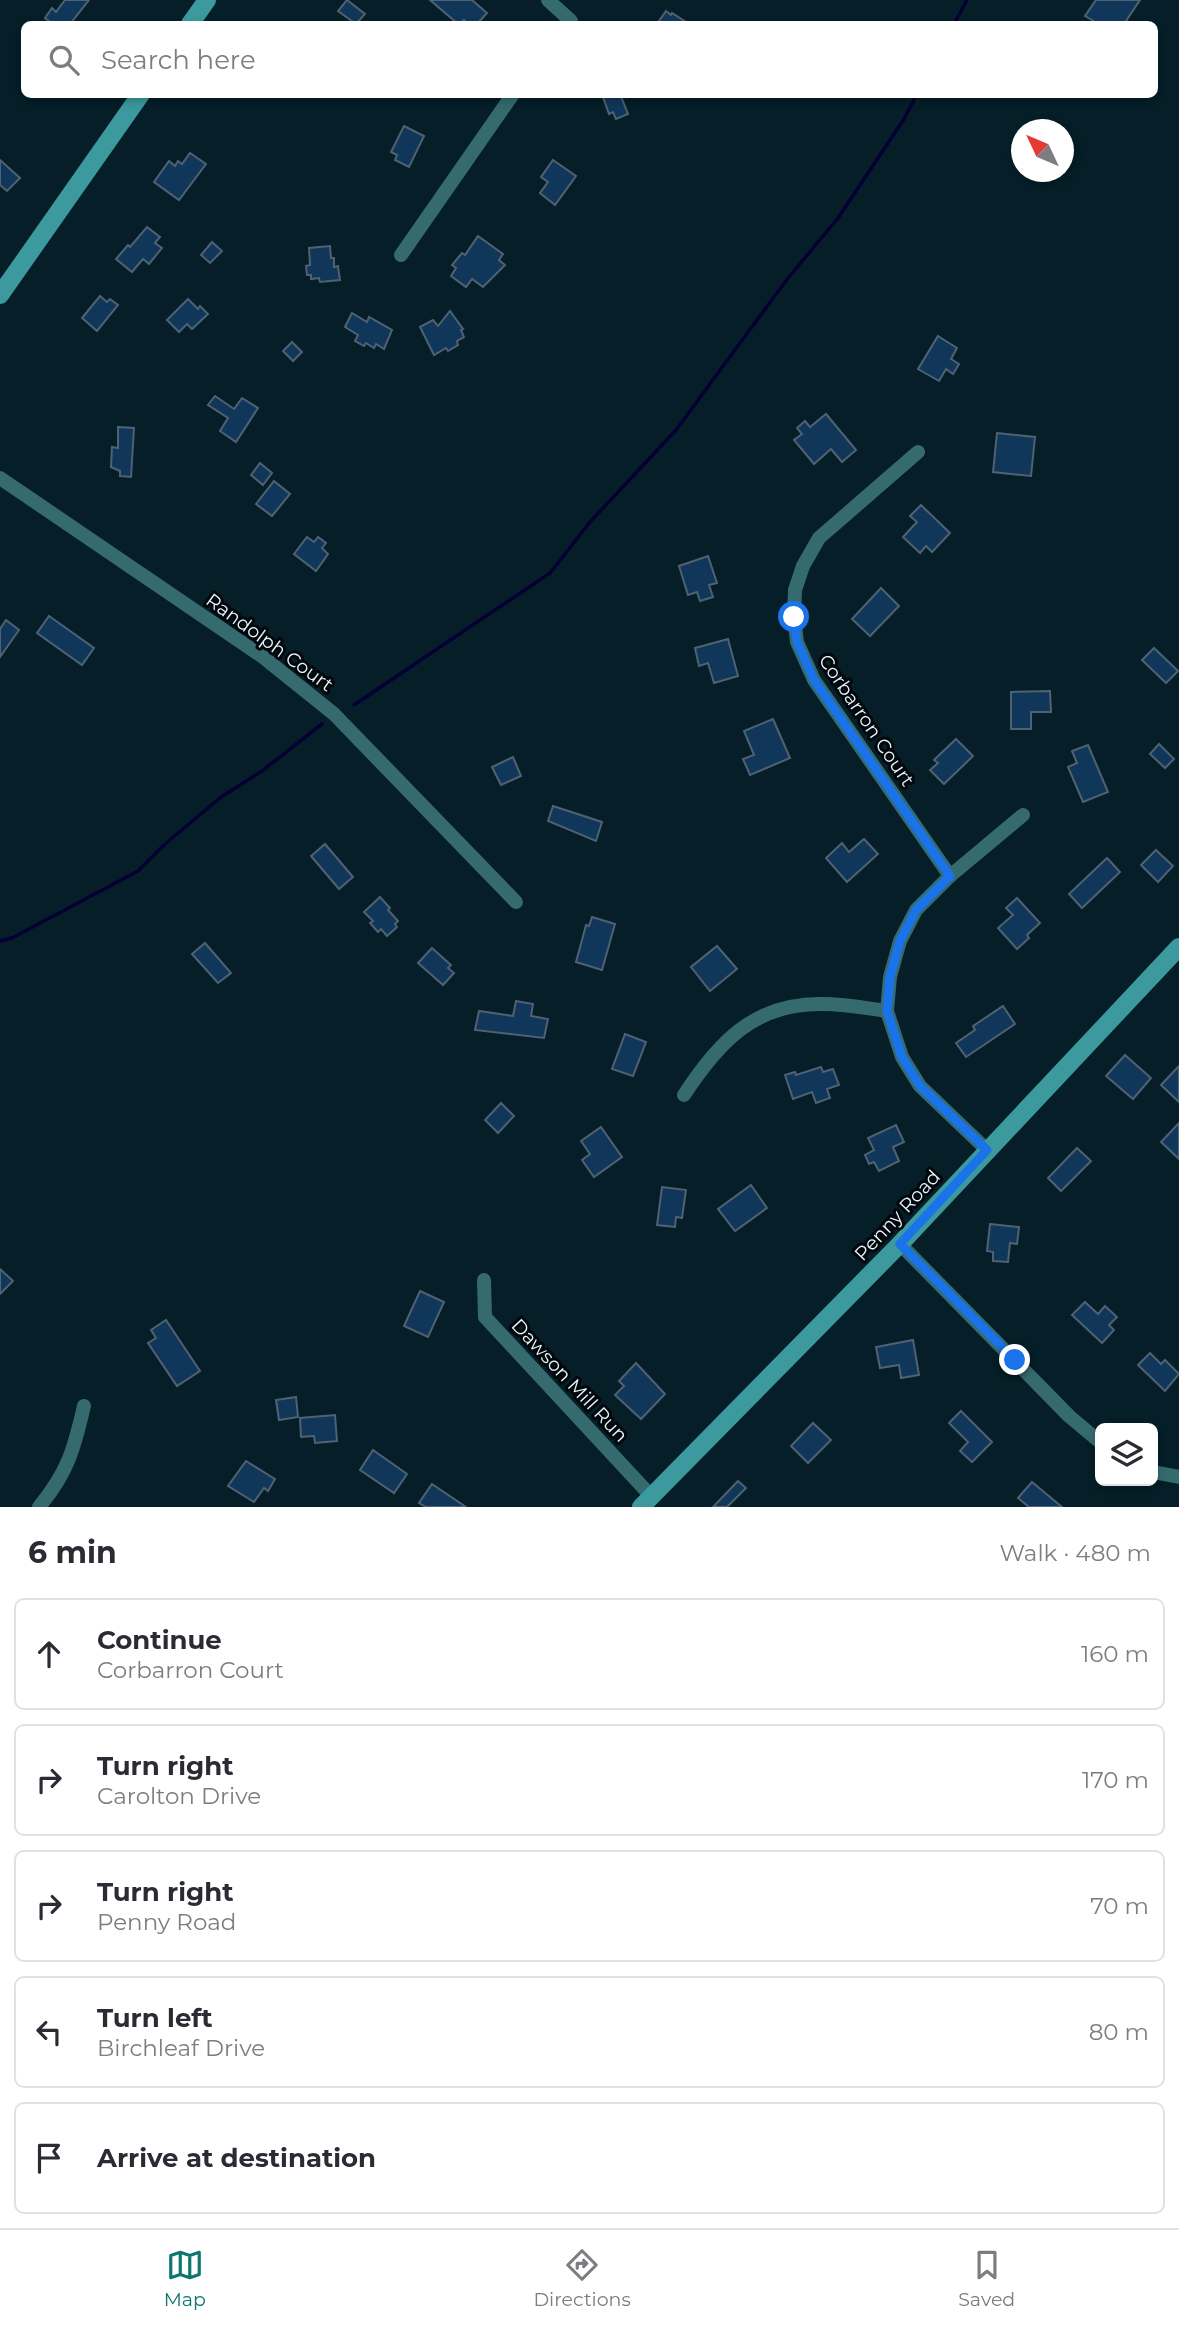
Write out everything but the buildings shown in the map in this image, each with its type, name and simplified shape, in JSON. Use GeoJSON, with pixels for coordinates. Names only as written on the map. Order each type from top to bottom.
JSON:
{"type":"FeatureCollection","features":[{"type":"Feature","properties":{"kind":"street"},"geometry":{"type":"LineString","coordinates":[[192,21],[207,0]]}},
{"type":"Feature","properties":{"kind":"street"},"geometry":{"type":"LineString","coordinates":[[548,0],[568,21]]}},
{"type":"Feature","properties":{"kind":"street"},"geometry":{"type":"LineString","coordinates":[[3,284],[138,98]]}},
{"type":"Feature","properties":{"kind":"street"},"geometry":{"type":"LineString","coordinates":[[401,255],[510,98]]}},
{"type":"Feature","properties":{"kind":"street","name":"Corbarron Court"},"geometry":{"type":"LineString","coordinates":[[918,452],[819,538],[803,566],[795,590],[794,617],[797,642],[814,680],[950,876]]}},
{"type":"Feature","properties":{"kind":"street","name":"Randolph Court"},"geometry":{"type":"LineString","coordinates":[[0,478],[263,657],[308,691],[334,714],[516,902]]}},
{"type":"Feature","properties":{"kind":"street"},"geometry":{"type":"LineString","coordinates":[[987,1150],[920,1086],[902,1057],[887,1011],[890,977],[900,941],[916,910],[950,876],[1023,815]]}},
{"type":"Feature","properties":{"kind":"street","name":"Penny Road"},"geometry":{"type":"LineString","coordinates":[[646,1502],[900,1244],[1179,947]]}},
{"type":"Feature","properties":{"kind":"street"},"geometry":{"type":"LineString","coordinates":[[684,1095],[707,1060],[732,1035],[768,1014],[802,1005],[819,1004],[887,1011]]}},
{"type":"Feature","properties":{"kind":"street"},"geometry":{"type":"LineString","coordinates":[[900,1244],[1069,1416],[1095,1438]]}},
{"type":"Feature","properties":{"kind":"street","name":"Dawson Mill Run"},"geometry":{"type":"LineString","coordinates":[[484,1280],[485,1317],[646,1502]]}},
{"type":"Feature","properties":{"kind":"street"},"geometry":{"type":"LineString","coordinates":[[39,1507],[65,1471],[84,1406]]}},
{"type":"Feature","properties":{"kind":"street"},"geometry":{"type":"LineString","coordinates":[[1158,1473],[1179,1477]]}},
{"type":"Feature","properties":{"kind":"waterway"},"geometry":{"type":"LineString","coordinates":[[956,21],[967,0]]}},
{"type":"Feature","properties":{"kind":"waterway"},"geometry":{"type":"LineString","coordinates":[[354,705],[550,573],[590,522],[676,430],[788,278],[838,218],[904,119],[915,98]]}},
{"type":"Feature","properties":{"kind":"waterway"},"geometry":{"type":"LineString","coordinates":[[0,941],[12,938],[138,871],[164,845],[221,797],[262,771],[322,724]]}},
{"type":"Feature","properties":{"kind":"route"},"geometry":{"type":"LineString","coordinates":[[794,617],[797,642],[814,680],[950,876],[916,910],[900,941],[890,977],[887,1011],[902,1057],[920,1086],[987,1150],[900,1244],[1015,1360]]}}]}
